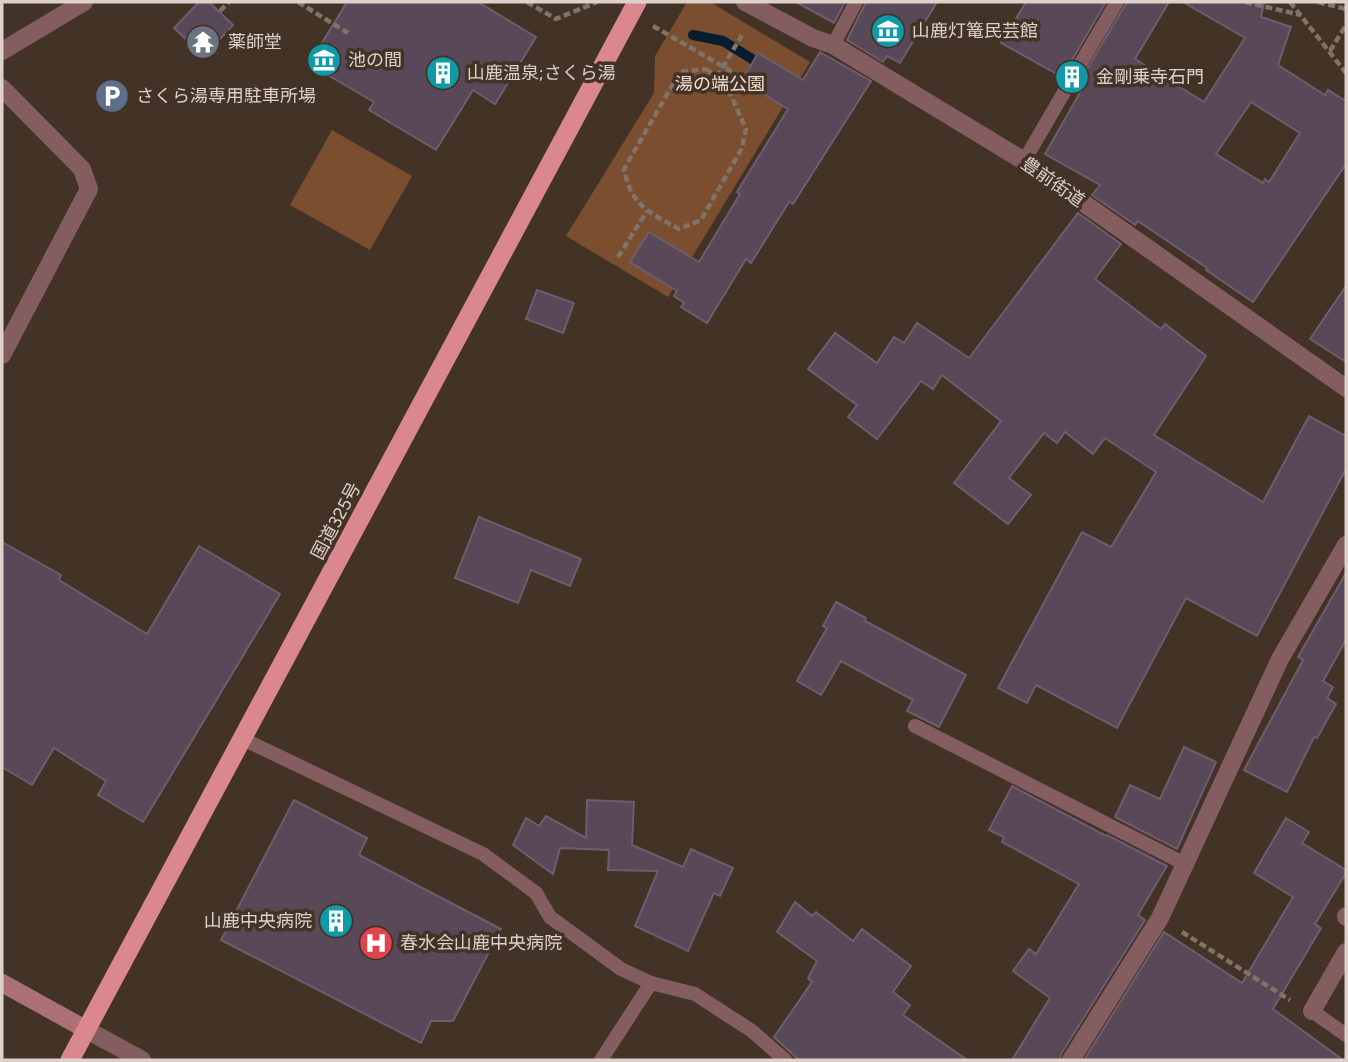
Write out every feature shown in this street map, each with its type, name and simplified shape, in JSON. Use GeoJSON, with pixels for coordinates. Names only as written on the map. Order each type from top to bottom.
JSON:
{"type":"FeatureCollection","features":[{"type":"Feature","properties":{"kind":"highway","name":"国道325号"},"geometry":{"type":"LineString","coordinates":[[71,1060],[634,7]]}},
{"type":"Feature","properties":{"kind":"main road"},"geometry":{"type":"LineString","coordinates":[[2,983],[88,1030]]}},
{"type":"Feature","properties":{"kind":"street"},"geometry":{"type":"LineString","coordinates":[[48,2],[60,16]]}},
{"type":"Feature","properties":{"kind":"street"},"geometry":{"type":"LineString","coordinates":[[2,51],[84,2]]}},
{"type":"Feature","properties":{"kind":"street","name":"豊前街道"},"geometry":{"type":"LineString","coordinates":[[745,2],[813,38],[833,45],[1024,161],[1346,388]]}},
{"type":"Feature","properties":{"kind":"street"},"geometry":{"type":"LineString","coordinates":[[2,88],[82,169],[89,189],[6,336],[2,355]]}},
{"type":"Feature","properties":{"kind":"street"},"geometry":{"type":"LineString","coordinates":[[1071,1060],[1160,918],[1280,659],[1346,545]]}},
{"type":"Feature","properties":{"kind":"street"},"geometry":{"type":"LineString","coordinates":[[1312,1011],[1346,952]]}},
{"type":"Feature","properties":{"kind":"street"},"geometry":{"type":"LineString","coordinates":[[88,1030],[142,1060]]}},
{"type":"Feature","properties":{"kind":"lane"},"geometry":{"type":"LineString","coordinates":[[833,45],[856,2]]}},
{"type":"Feature","properties":{"kind":"lane"},"geometry":{"type":"LineString","coordinates":[[1024,161],[1117,2]]}},
{"type":"Feature","properties":{"kind":"lane"},"geometry":{"type":"LineString","coordinates":[[915,726],[1186,865]]}},
{"type":"Feature","properties":{"kind":"lane"},"geometry":{"type":"LineString","coordinates":[[243,739],[484,854],[536,893],[550,917],[621,969],[651,983],[695,994],[752,1031],[785,1060]]}},
{"type":"Feature","properties":{"kind":"lane"},"geometry":{"type":"LineString","coordinates":[[601,1060],[651,983]]}},
{"type":"Feature","properties":{"kind":"lane"},"geometry":{"type":"LineString","coordinates":[[1312,1011],[1346,1035]]}},
{"type":"Feature","properties":{"kind":"path"},"geometry":{"type":"LineString","coordinates":[[220,11],[229,2]]}},
{"type":"Feature","properties":{"kind":"path"},"geometry":{"type":"LineString","coordinates":[[298,2],[348,33]]}},
{"type":"Feature","properties":{"kind":"path"},"geometry":{"type":"LineString","coordinates":[[527,2],[556,19],[597,2]]}},
{"type":"Feature","properties":{"kind":"path"},"geometry":{"type":"LineString","coordinates":[[1245,2],[1301,15]]}},
{"type":"Feature","properties":{"kind":"path"},"geometry":{"type":"LineString","coordinates":[[1290,2],[1346,73]]}},
{"type":"Feature","properties":{"kind":"path"},"geometry":{"type":"LineString","coordinates":[[1318,2],[1346,9]]}},
{"type":"Feature","properties":{"kind":"path"},"geometry":{"type":"LineString","coordinates":[[1333,4],[1342,2]]}},
{"type":"Feature","properties":{"kind":"path"},"geometry":{"type":"LineString","coordinates":[[634,7],[743,78]]}},
{"type":"Feature","properties":{"kind":"path"},"geometry":{"type":"LineString","coordinates":[[1330,51],[1346,25]]}},
{"type":"Feature","properties":{"kind":"path"},"geometry":{"type":"LineString","coordinates":[[717,77],[742,36]]}},
{"type":"Feature","properties":{"kind":"path"},"geometry":{"type":"LineString","coordinates":[[706,69],[725,82],[746,130],[742,148],[701,220],[679,229],[647,212],[628,189],[624,169],[680,72],[706,69]]}},
{"type":"Feature","properties":{"kind":"path"},"geometry":{"type":"LineString","coordinates":[[618,257],[647,212]]}},
{"type":"Feature","properties":{"kind":"path"},"geometry":{"type":"LineString","coordinates":[[1160,918],[1312,1011]]}},
{"type":"Feature","properties":{"kind":"green space","name":"湯の端公園"},"geometry":{"type":"Polygon","coordinates":[[[687,2],[710,2],[810,62],[668,297],[566,236],[654,93],[655,56],[687,2]]]}},
{"type":"Feature","properties":{"kind":"green space"},"geometry":{"type":"Polygon","coordinates":[[[332,130],[412,176],[370,250],[290,205],[332,130]]]}},
{"type":"Feature","properties":{"kind":"building","name":"薬師堂"},"geometry":{"type":"Polygon","coordinates":[[[199,2],[209,2],[233,25],[204,56],[174,28],[199,2]]]}},
{"type":"Feature","properties":{"kind":"building","name":"山鹿温泉;さくら湯"},"geometry":{"type":"Polygon","coordinates":[[[347,2],[478,2],[536,37],[495,104],[473,90],[436,150],[369,110],[374,102],[309,64],[347,2]]]}},
{"type":"Feature","properties":{"kind":"building"},"geometry":{"type":"Polygon","coordinates":[[[796,2],[845,2],[834,23],[796,2]]]}},
{"type":"Feature","properties":{"kind":"building","name":"山鹿灯篭民芸館"},"geometry":{"type":"Polygon","coordinates":[[[866,2],[937,2],[900,63],[887,56],[883,62],[847,40],[866,2]]]}},
{"type":"Feature","properties":{"kind":"building"},"geometry":{"type":"Polygon","coordinates":[[[1026,2],[1106,2],[1062,77],[1001,43],[1026,2]]]}},
{"type":"Feature","properties":{"kind":"building"},"geometry":{"type":"Polygon","coordinates":[[[1127,2],[1169,2],[1135,59],[1204,102],[1245,38],[1183,2],[1264,2],[1261,17],[1291,27],[1278,65],[1325,95],[1328,90],[1346,101],[1346,164],[1253,302],[1138,221],[1135,225],[1092,195],[1100,185],[1045,154],[1082,89],[1078,87],[1127,2]],[[1251,102],[1216,154],[1263,183],[1265,179],[1269,182],[1300,133],[1251,102]]]}},
{"type":"Feature","properties":{"kind":"building"},"geometry":{"type":"Polygon","coordinates":[[[820,52],[871,81],[793,204],[789,202],[751,263],[746,259],[707,323],[681,307],[684,303],[674,296],[677,291],[630,262],[649,232],[699,262],[740,194],[737,192],[788,109],[742,81],[758,53],[803,80],[820,52]]]}},
{"type":"Feature","properties":{"kind":"building"},"geometry":{"type":"Polygon","coordinates":[[[1078,213],[1121,244],[1095,279],[1161,329],[1165,324],[1206,356],[1154,435],[1263,502],[1309,416],[1346,436],[1346,469],[1257,636],[1186,598],[1117,728],[1036,685],[1027,703],[998,688],[1082,532],[1111,547],[1156,472],[1105,438],[1093,454],[1065,432],[1057,443],[1044,433],[1009,478],[1031,495],[1008,524],[954,483],[1001,421],[942,375],[933,389],[921,381],[877,439],[848,417],[857,405],[808,369],[835,333],[877,363],[894,337],[904,343],[917,323],[969,358],[1078,213]]]}},
{"type":"Feature","properties":{"kind":"building"},"geometry":{"type":"Polygon","coordinates":[[[1346,286],[1346,362],[1310,339],[1346,286]]]}},
{"type":"Feature","properties":{"kind":"building"},"geometry":{"type":"Polygon","coordinates":[[[537,290],[574,303],[563,333],[526,319],[537,290]]]}},
{"type":"Feature","properties":{"kind":"building"},"geometry":{"type":"Polygon","coordinates":[[[479,517],[581,559],[570,586],[531,570],[518,603],[455,578],[479,517]]]}},
{"type":"Feature","properties":{"kind":"building"},"geometry":{"type":"Polygon","coordinates":[[[2,542],[61,575],[59,580],[147,634],[199,546],[280,594],[143,822],[98,795],[106,781],[54,748],[32,785],[2,767],[2,542]]]}},
{"type":"Feature","properties":{"kind":"building"},"geometry":{"type":"Polygon","coordinates":[[[1346,573],[1346,640],[1323,681],[1333,687],[1327,698],[1336,704],[1317,738],[1314,737],[1287,792],[1244,770],[1303,660],[1298,657],[1346,573]]]}},
{"type":"Feature","properties":{"kind":"building"},"geometry":{"type":"Polygon","coordinates":[[[836,602],[866,618],[865,621],[966,675],[939,727],[907,711],[913,700],[841,661],[821,695],[797,681],[827,628],[823,626],[836,602]]]}},
{"type":"Feature","properties":{"kind":"building"},"geometry":{"type":"Polygon","coordinates":[[[1184,747],[1216,762],[1177,849],[1115,817],[1130,785],[1160,799],[1184,747]]]}},
{"type":"Feature","properties":{"kind":"building"},"geometry":{"type":"Polygon","coordinates":[[[1012,786],[1167,866],[1138,915],[1145,920],[1061,1054],[1060,1060],[1012,1060],[1050,998],[1013,971],[1029,949],[1036,954],[1079,884],[1002,842],[1004,837],[989,830],[1012,786]]]}},
{"type":"Feature","properties":{"kind":"building","name":"山鹿中央病院"},"geometry":{"type":"Polygon","coordinates":[[[294,800],[367,838],[359,855],[501,929],[453,1021],[431,1021],[421,1043],[221,940],[294,800]]]}},
{"type":"Feature","properties":{"kind":"building"},"geometry":{"type":"Polygon","coordinates":[[[587,800],[634,802],[632,845],[683,867],[691,849],[733,868],[720,896],[714,893],[688,951],[635,926],[658,871],[608,870],[609,850],[560,848],[553,874],[513,845],[526,818],[539,826],[546,816],[586,838],[587,800]]]}},
{"type":"Feature","properties":{"kind":"building"},"geometry":{"type":"Polygon","coordinates":[[[1286,818],[1309,832],[1302,843],[1346,870],[1346,873],[1315,924],[1321,928],[1273,1009],[1343,1060],[1084,1060],[1164,932],[1242,983],[1293,897],[1254,873],[1286,818]]]}},
{"type":"Feature","properties":{"kind":"building"},"geometry":{"type":"Polygon","coordinates":[[[795,902],[812,916],[816,912],[853,941],[862,929],[911,966],[893,992],[910,1005],[903,1015],[967,1060],[799,1060],[774,1037],[812,982],[808,978],[817,961],[777,932],[795,902]]]}},
{"type":"Feature","properties":{"kind":"waterway"},"geometry":{"type":"LineString","coordinates":[[693,35],[723,41],[765,67]]}},
{"type":"Feature","properties":{"kind":"place","name":"山鹿灯篭民芸館"},"geometry":{"type":"Point","coordinates":[888,31]}},
{"type":"Feature","properties":{"kind":"place","name":"薬師堂"},"geometry":{"type":"Point","coordinates":[203,42]}},
{"type":"Feature","properties":{"kind":"place","name":"池の間"},"geometry":{"type":"Point","coordinates":[324,60]}},
{"type":"Feature","properties":{"kind":"place","name":"山鹿温泉;さくら湯"},"geometry":{"type":"Point","coordinates":[443,73]}},
{"type":"Feature","properties":{"kind":"place","name":"金剛乗寺石門"},"geometry":{"type":"Point","coordinates":[1072,77]}},
{"type":"Feature","properties":{"kind":"place","name":"さくら湯専用駐車所場"},"geometry":{"type":"Point","coordinates":[112,96]}},
{"type":"Feature","properties":{"kind":"place","name":"山鹿中央病院"},"geometry":{"type":"Point","coordinates":[336,921]}},
{"type":"Feature","properties":{"kind":"place","name":"春水会山鹿中央病院"},"geometry":{"type":"Point","coordinates":[376,943]}}]}
